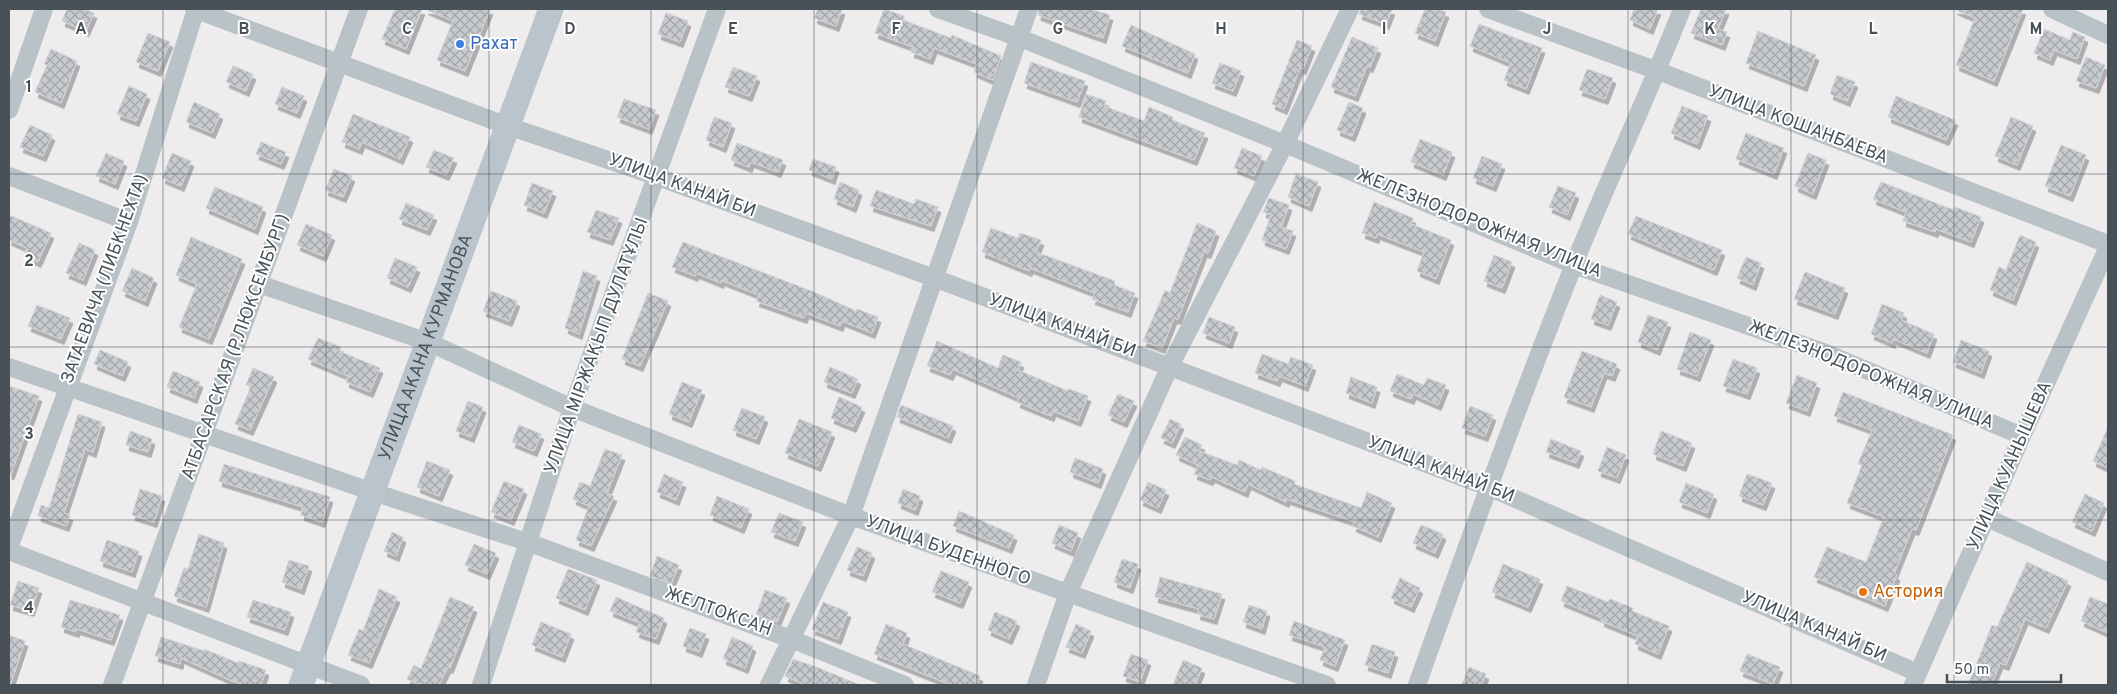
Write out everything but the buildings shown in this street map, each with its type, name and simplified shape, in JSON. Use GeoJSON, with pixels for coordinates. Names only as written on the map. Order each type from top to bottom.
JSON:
{"type":"FeatureCollection","features":[{"type":"Feature","properties":{"kind":"main road","name":"УЛИЦА АКАНА КУРМАНОВА"},"geometry":{"type":"LineString","coordinates":[[305,675],[551,9]]}},
{"type":"Feature","properties":{"kind":"street"},"geometry":{"type":"LineString","coordinates":[[9,110],[44,9]]}},
{"type":"Feature","properties":{"kind":"street","name":"УЛИЦА КАНАЙ БИ"},"geometry":{"type":"LineString","coordinates":[[195,9],[508,126],[658,177],[934,278],[1488,487],[1916,679]]}},
{"type":"Feature","properties":{"kind":"street","name":"ЗАТАЕВИЧА (ЛИБКНЕХТА)"},"geometry":{"type":"LineString","coordinates":[[9,549],[128,222],[195,9]]}},
{"type":"Feature","properties":{"kind":"street","name":"АТБАСАРСКАЯ (Р.ЛЮКСЕМБУРГ)"},"geometry":{"type":"LineString","coordinates":[[112,685],[359,9]]}},
{"type":"Feature","properties":{"kind":"street","name":"УЛИЦА МІРЖАҚЫП ДУЛАТҰЛЫ"},"geometry":{"type":"LineString","coordinates":[[481,685],[530,542],[572,408],[658,177],[717,9]]}},
{"type":"Feature","properties":{"kind":"street","name":"ЖЕЛЕЗНОДОРОЖНАЯ УЛИЦА"},"geometry":{"type":"LineString","coordinates":[[938,9],[1020,38],[1285,144],[1574,265],[1826,353],[2022,436]]}},
{"type":"Feature","properties":{"kind":"street"},"geometry":{"type":"LineString","coordinates":[[769,685],[851,516],[1029,9]]}},
{"type":"Feature","properties":{"kind":"street"},"geometry":{"type":"LineString","coordinates":[[1036,685],[1068,594],[1170,366],[1285,144],[1350,9]]}},
{"type":"Feature","properties":{"kind":"street","name":"УЛИЦА КОШАНБАЕВА"},"geometry":{"type":"LineString","coordinates":[[1488,9],[1658,71],[2108,246]]}},
{"type":"Feature","properties":{"kind":"street"},"geometry":{"type":"LineString","coordinates":[[1417,685],[1488,487],[1574,265],[1658,71],[1682,9]]}},
{"type":"Feature","properties":{"kind":"street"},"geometry":{"type":"LineString","coordinates":[[2052,9],[2108,35]]}},
{"type":"Feature","properties":{"kind":"street"},"geometry":{"type":"LineString","coordinates":[[9,176],[128,222]]}},
{"type":"Feature","properties":{"kind":"street","name":"УЛИЦА КУАНЫШЕВА"},"geometry":{"type":"LineString","coordinates":[[1916,679],[2022,436],[2108,246]]}},
{"type":"Feature","properties":{"kind":"street","name":"УЛИЦА БУДЕННОГО"},"geometry":{"type":"LineString","coordinates":[[259,284],[428,342],[572,408],[851,516],[1327,685]]}},
{"type":"Feature","properties":{"kind":"street","name":"ЖЕЛТОКСАН"},"geometry":{"type":"LineString","coordinates":[[9,367],[373,492],[530,542],[791,639],[905,685]]}},
{"type":"Feature","properties":{"kind":"street"},"geometry":{"type":"LineString","coordinates":[[1987,518],[2108,572]]}},
{"type":"Feature","properties":{"kind":"street"},"geometry":{"type":"LineString","coordinates":[[9,549],[143,601],[305,675],[361,685]]}},
{"type":"Feature","properties":{"kind":"place","name":"Рахат"},"geometry":{"type":"Point","coordinates":[460,44]}},
{"type":"Feature","properties":{"kind":"place","name":"Астория"},"geometry":{"type":"Point","coordinates":[1863,592]}}]}
